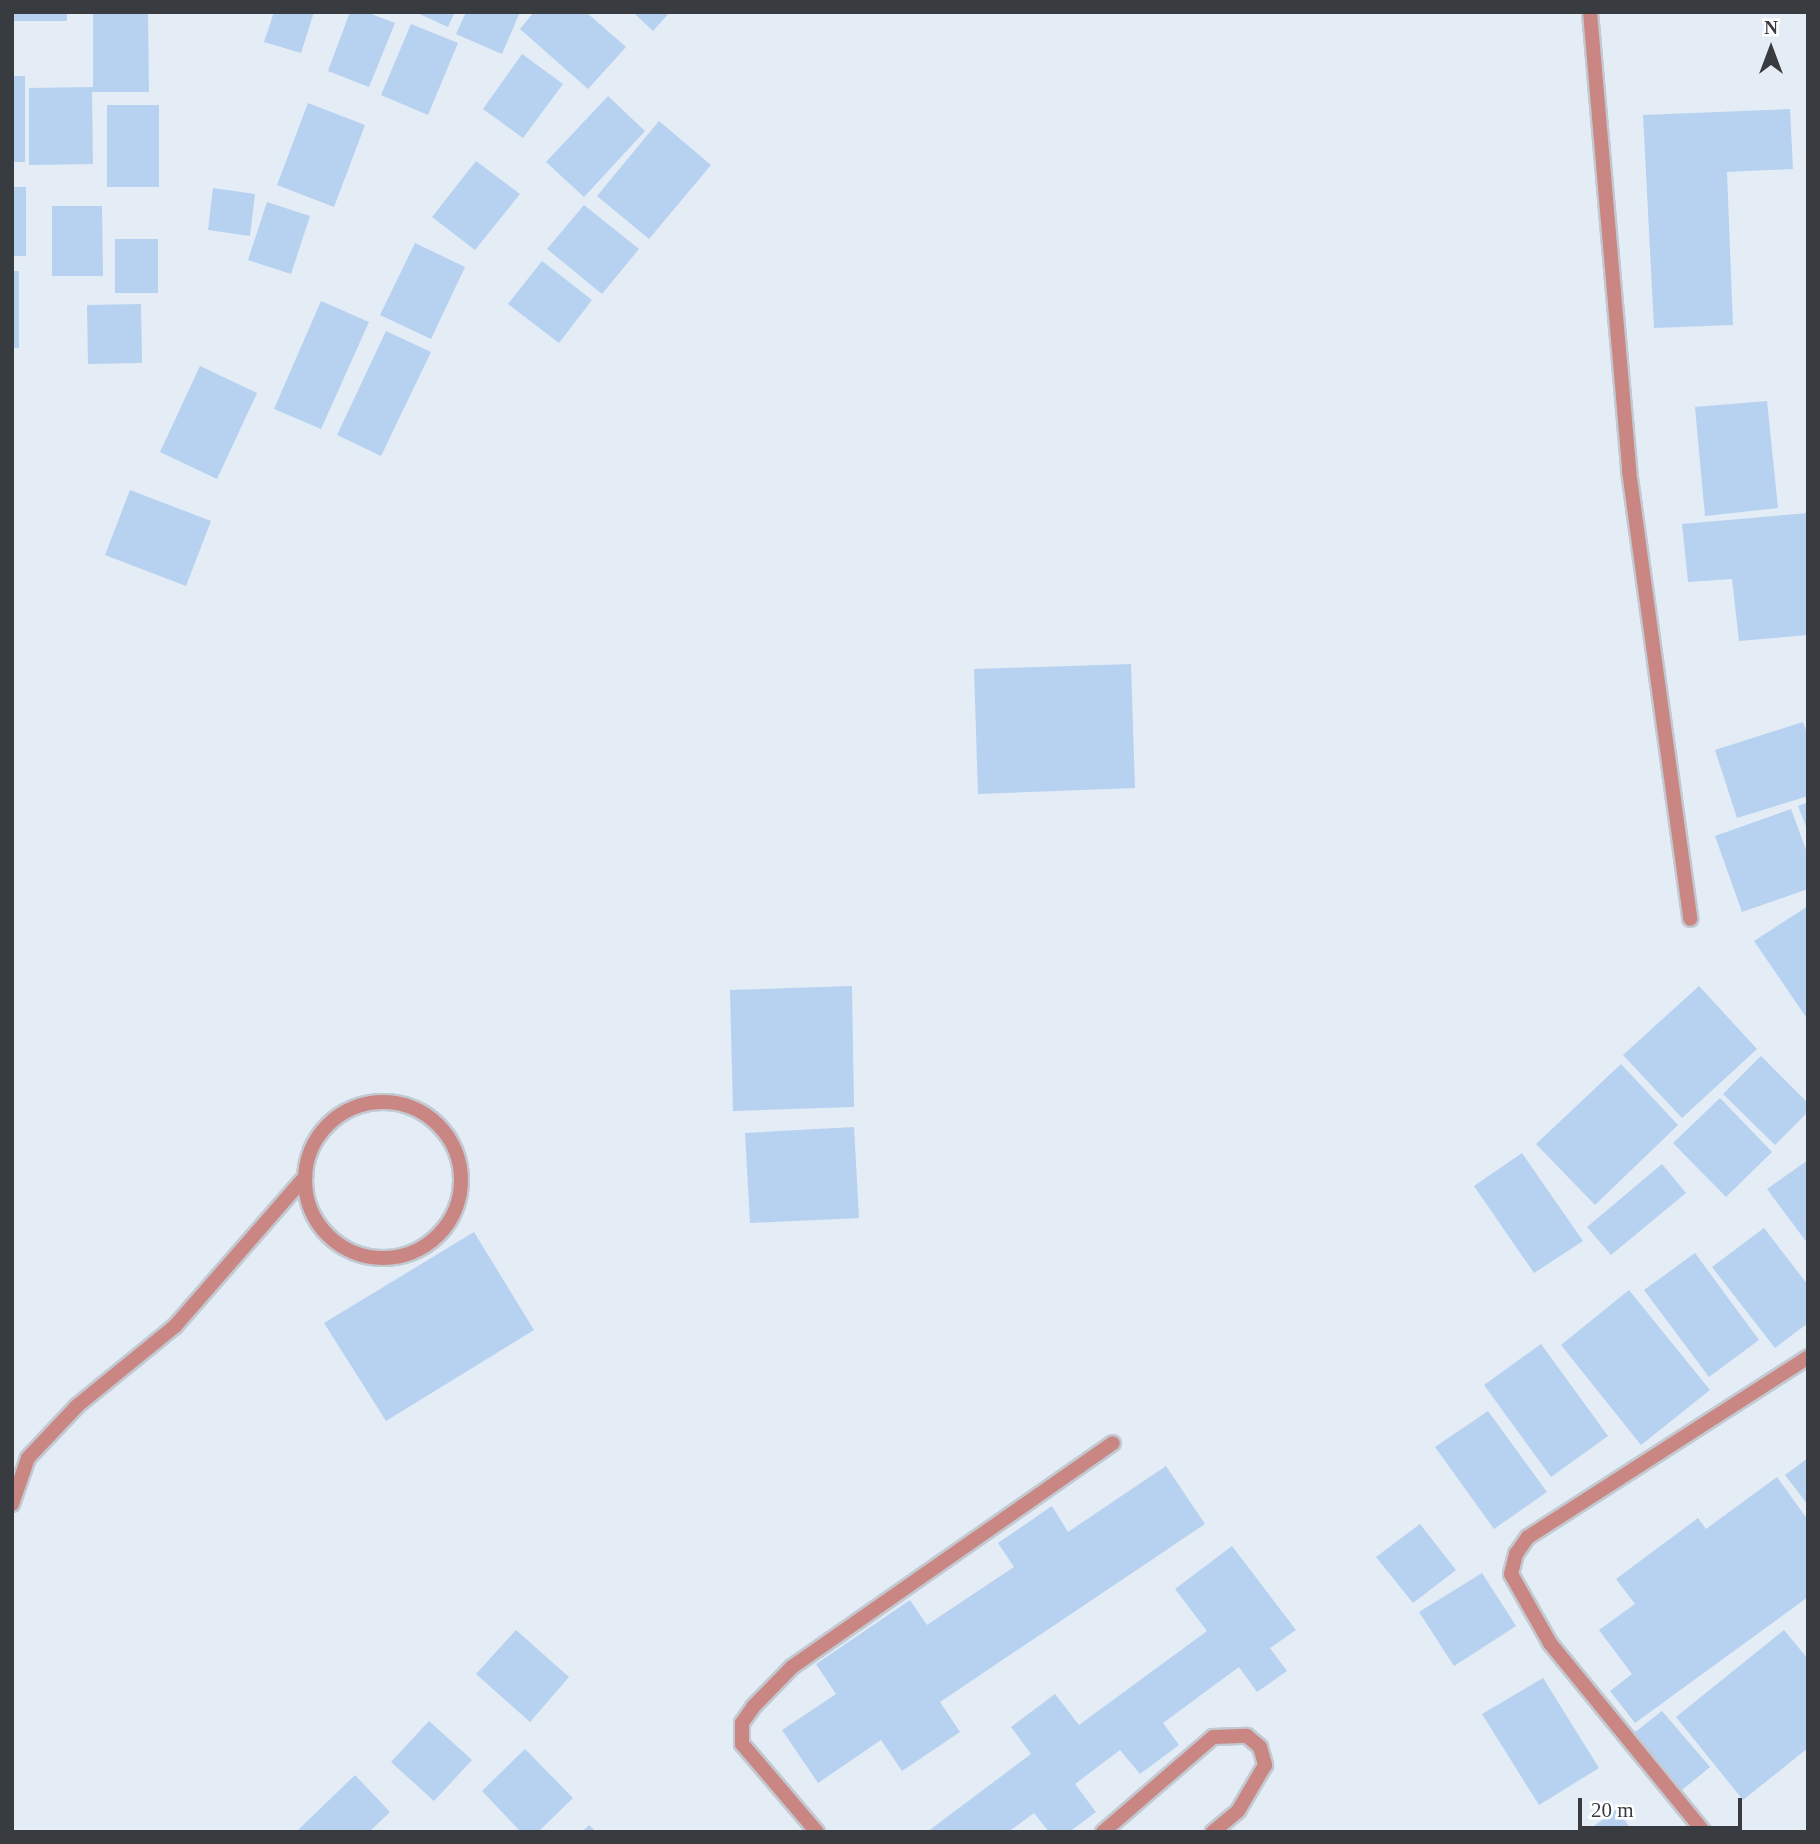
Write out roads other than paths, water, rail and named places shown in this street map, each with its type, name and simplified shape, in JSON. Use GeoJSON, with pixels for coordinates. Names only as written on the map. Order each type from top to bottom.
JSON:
{"type":"FeatureCollection","features":[{"type":"Feature","properties":{"kind":"street"},"geometry":{"type":"LineString","coordinates":[[1590,12],[1629,471],[1690,919]]}},
{"type":"Feature","properties":{"kind":"street"},"geometry":{"type":"LineString","coordinates":[[12,1504],[28,1458],[77,1406],[176,1326],[305,1177],[310,1150],[325,1127],[347,1111],[373,1103],[399,1104],[425,1114],[456,1151],[462,1175],[460,1199],[450,1222],[433,1240],[412,1253],[388,1259],[363,1256],[341,1246],[321,1228],[309,1204],[305,1177]]}},
{"type":"Feature","properties":{"kind":"street"},"geometry":{"type":"LineString","coordinates":[[1704,1832],[1550,1643],[1511,1574],[1516,1554],[1528,1536],[1808,1357]]}},
{"type":"Feature","properties":{"kind":"street"},"geometry":{"type":"LineString","coordinates":[[817,1832],[743,1744],[743,1723],[752,1707],[792,1667],[1113,1443]]}},
{"type":"Feature","properties":{"kind":"street"},"geometry":{"type":"LineString","coordinates":[[1104,1832],[1213,1737],[1247,1736],[1260,1747],[1265,1765],[1238,1811],[1213,1832]]}}]}
